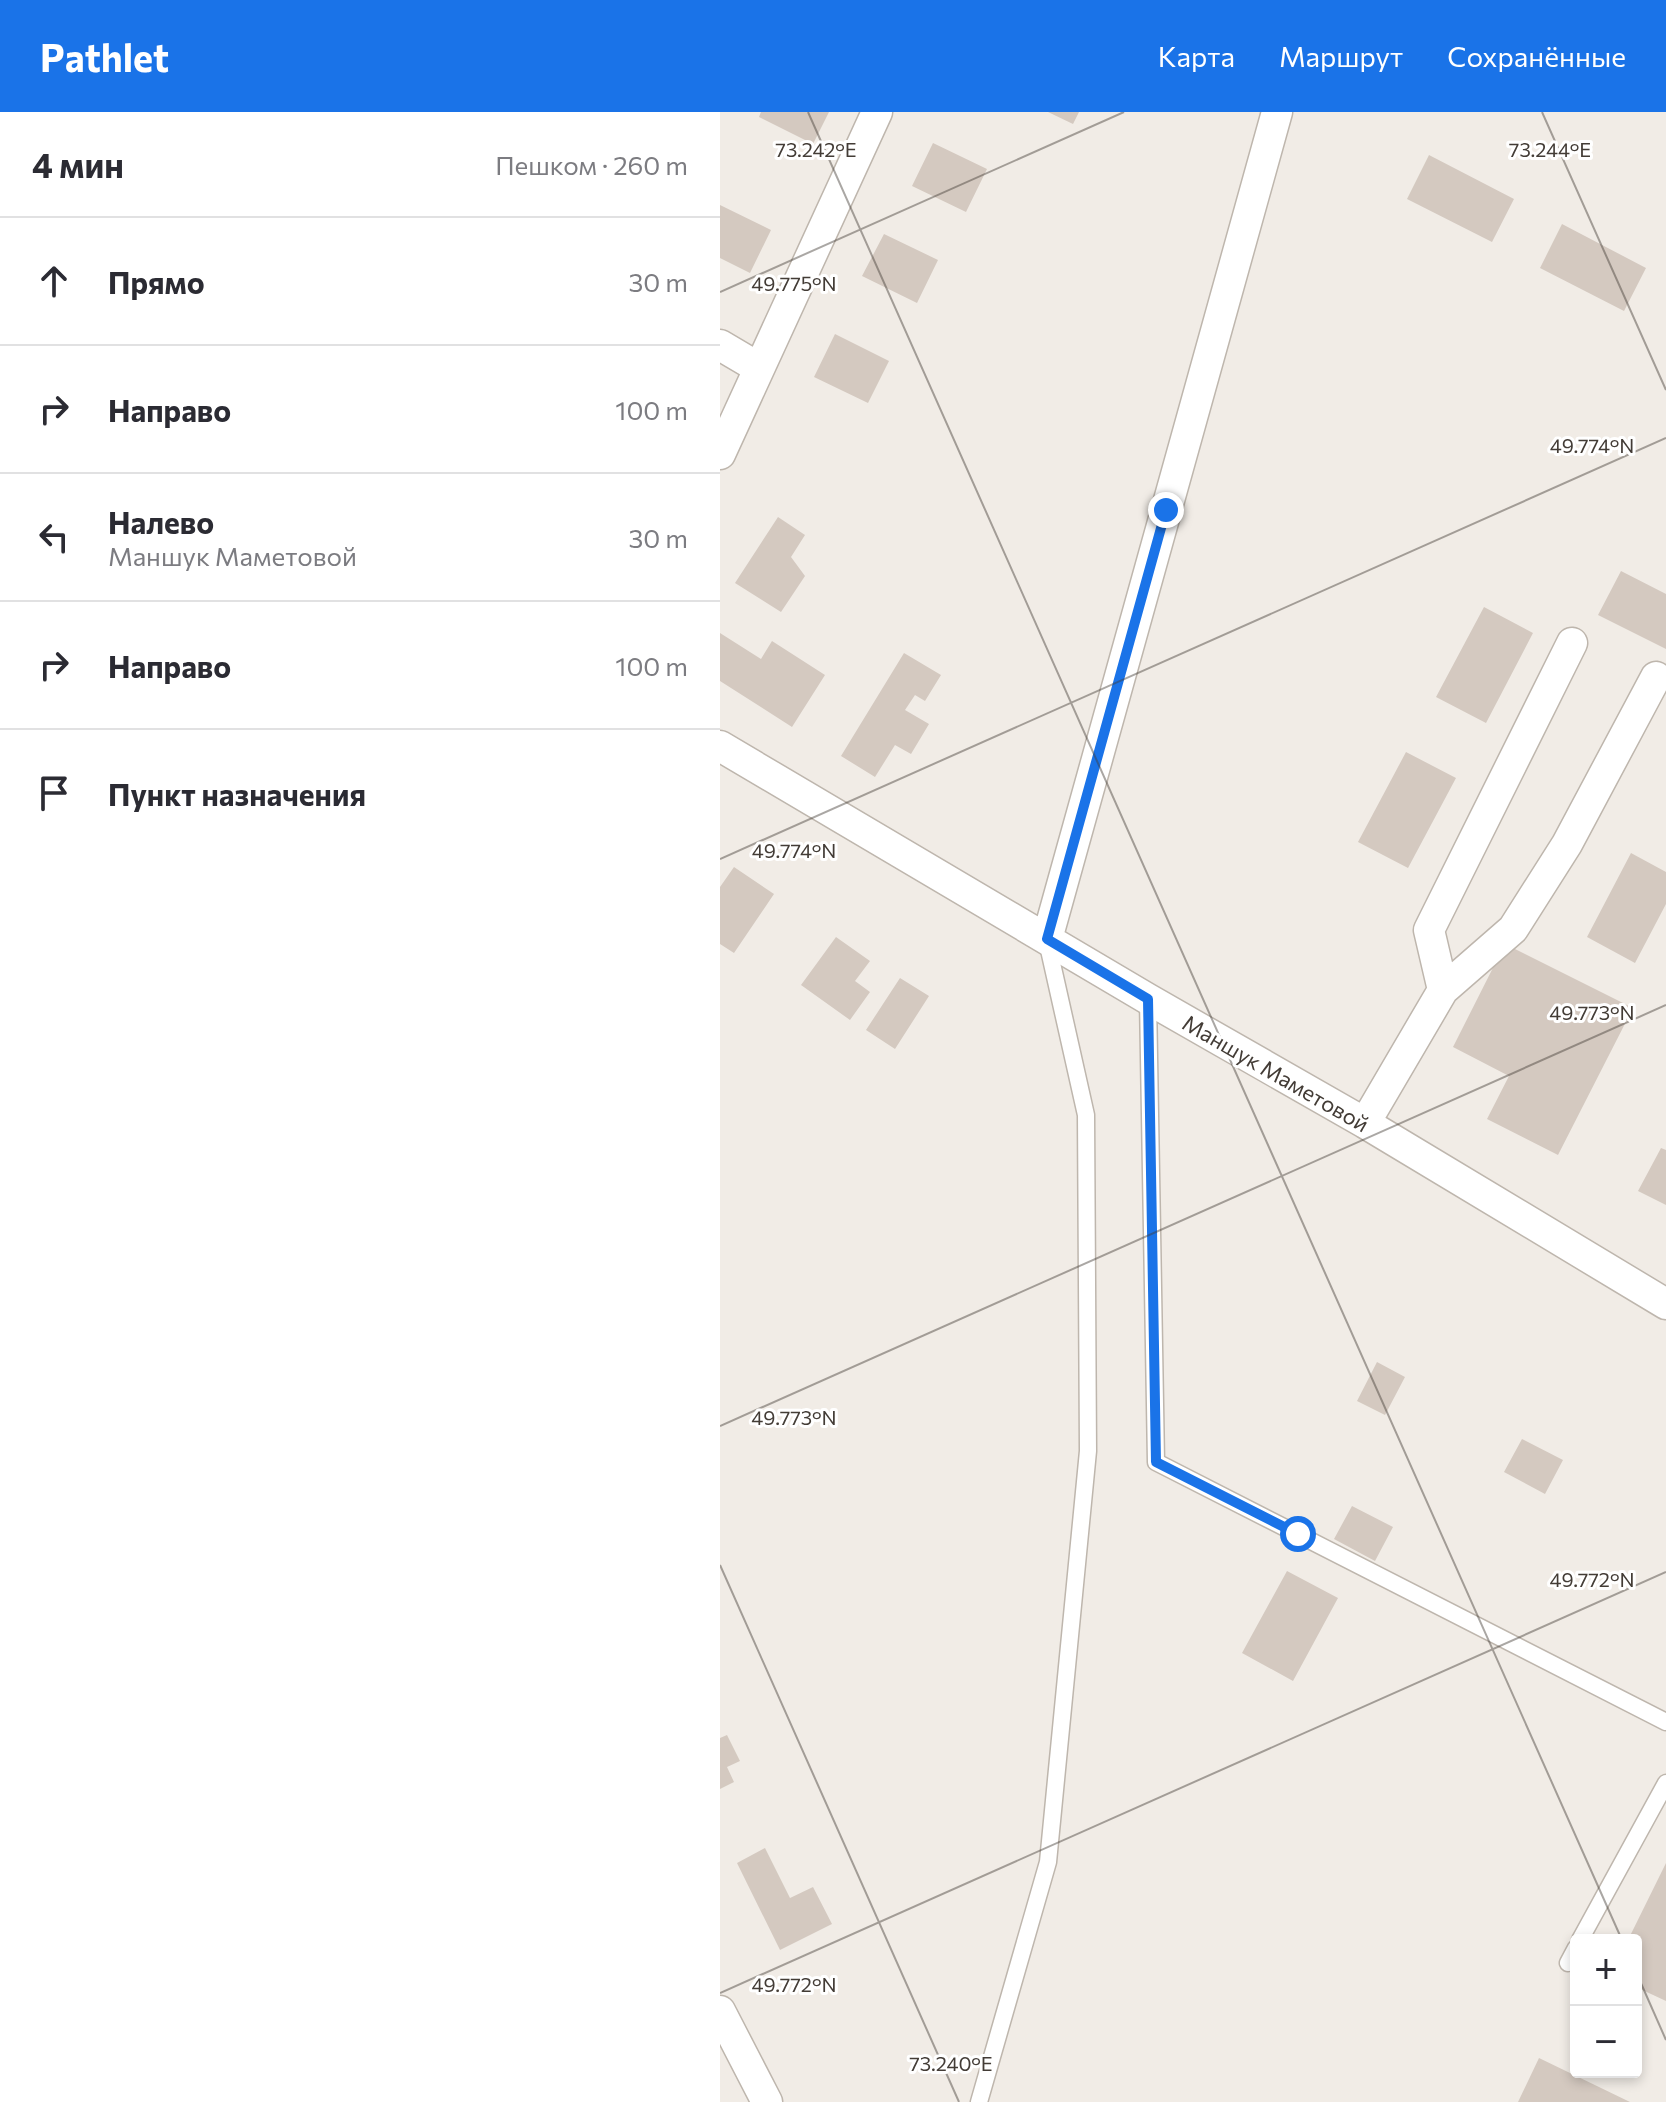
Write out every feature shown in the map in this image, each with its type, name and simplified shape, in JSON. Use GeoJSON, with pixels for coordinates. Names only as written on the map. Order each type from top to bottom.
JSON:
{"type":"FeatureCollection","features":[{"type":"Feature","properties":{"kind":"street"},"geometry":{"type":"LineString","coordinates":[[720,454],[877,112]]}},
{"type":"Feature","properties":{"kind":"street"},"geometry":{"type":"LineString","coordinates":[[1047,939],[1277,112]]}},
{"type":"Feature","properties":{"kind":"street"},"geometry":{"type":"LineString","coordinates":[[720,345],[759,368]]}},
{"type":"Feature","properties":{"kind":"street"},"geometry":{"type":"LineString","coordinates":[[1443,990],[1429,930],[1572,643]]}},
{"type":"Feature","properties":{"kind":"street"},"geometry":{"type":"LineString","coordinates":[[1365,1123],[1443,990],[1513,929],[1567,844],[1656,677]]}},
{"type":"Feature","properties":{"kind":"street","name":"Маншук Маметовой"},"geometry":{"type":"LineString","coordinates":[[720,746],[1148,999],[1365,1123],[1666,1304]]}},
{"type":"Feature","properties":{"kind":"street"},"geometry":{"type":"LineString","coordinates":[[720,2011],[767,2102]]}},
{"type":"Feature","properties":{"kind":"lane"},"geometry":{"type":"LineString","coordinates":[[979,2102],[1048,1862],[1088,1451],[1086,1115],[1047,939]]}},
{"type":"Feature","properties":{"kind":"lane"},"geometry":{"type":"LineString","coordinates":[[1148,999],[1156,1462],[1666,1722]]}},
{"type":"Feature","properties":{"kind":"lane"},"geometry":{"type":"LineString","coordinates":[[1583,1934],[1666,1783]]}},
{"type":"Feature","properties":{"kind":"building"},"geometry":{"type":"Polygon","coordinates":[[[761,112],[829,112],[813,144],[759,117],[761,112]]]}},
{"type":"Feature","properties":{"kind":"building"},"geometry":{"type":"Polygon","coordinates":[[[1048,112],[1079,112],[1073,124],[1048,112]]]}},
{"type":"Feature","properties":{"kind":"building"},"geometry":{"type":"Polygon","coordinates":[[[933,143],[987,169],[966,212],[912,186],[933,143]]]}},
{"type":"Feature","properties":{"kind":"building"},"geometry":{"type":"Polygon","coordinates":[[[1429,155],[1514,199],[1492,242],[1407,199],[1429,155]]]}},
{"type":"Feature","properties":{"kind":"building"},"geometry":{"type":"Polygon","coordinates":[[[720,205],[771,230],[750,273],[720,258],[720,205]]]}},
{"type":"Feature","properties":{"kind":"building"},"geometry":{"type":"Polygon","coordinates":[[[1562,224],[1646,268],[1624,311],[1540,268],[1562,224]]]}},
{"type":"Feature","properties":{"kind":"building"},"geometry":{"type":"Polygon","coordinates":[[[884,234],[938,260],[917,303],[862,276],[884,234]]]}},
{"type":"Feature","properties":{"kind":"building"},"geometry":{"type":"Polygon","coordinates":[[[835,334],[889,361],[868,403],[814,377],[835,334]]]}},
{"type":"Feature","properties":{"kind":"building"},"geometry":{"type":"Polygon","coordinates":[[[778,517],[805,535],[791,557],[805,576],[781,612],[735,583],[778,517]]]}},
{"type":"Feature","properties":{"kind":"building"},"geometry":{"type":"Polygon","coordinates":[[[1621,571],[1666,594],[1666,649],[1598,615],[1621,571]]]}},
{"type":"Feature","properties":{"kind":"building"},"geometry":{"type":"Polygon","coordinates":[[[1484,607],[1533,633],[1486,723],[1436,697],[1484,607]]]}},
{"type":"Feature","properties":{"kind":"building"},"geometry":{"type":"Polygon","coordinates":[[[720,633],[761,659],[772,641],[825,675],[792,727],[720,681],[720,633]]]}},
{"type":"Feature","properties":{"kind":"building"},"geometry":{"type":"Polygon","coordinates":[[[904,653],[941,675],[925,701],[915,695],[905,710],[929,724],[911,754],[895,745],[875,777],[841,756],[904,653]]]}},
{"type":"Feature","properties":{"kind":"building"},"geometry":{"type":"Polygon","coordinates":[[[1406,752],[1456,778],[1408,868],[1358,842],[1406,752]]]}},
{"type":"Feature","properties":{"kind":"building"},"geometry":{"type":"Polygon","coordinates":[[[1631,853],[1666,872],[1666,904],[1635,963],[1587,937],[1631,853]]]}},
{"type":"Feature","properties":{"kind":"building"},"geometry":{"type":"Polygon","coordinates":[[[734,867],[774,894],[734,953],[720,944],[720,887],[734,867]]]}},
{"type":"Feature","properties":{"kind":"building"},"geometry":{"type":"Polygon","coordinates":[[[836,937],[870,961],[855,981],[870,992],[850,1020],[801,985],[836,937]]]}},
{"type":"Feature","properties":{"kind":"building"},"geometry":{"type":"Polygon","coordinates":[[[1505,944],[1633,1008],[1558,1155],[1487,1119],[1509,1076],[1453,1047],[1505,944]]]}},
{"type":"Feature","properties":{"kind":"building"},"geometry":{"type":"Polygon","coordinates":[[[900,978],[929,996],[895,1049],[866,1030],[900,978]]]}},
{"type":"Feature","properties":{"kind":"building"},"geometry":{"type":"Polygon","coordinates":[[[1661,1148],[1666,1150],[1666,1205],[1638,1191],[1661,1148]]]}},
{"type":"Feature","properties":{"kind":"building"},"geometry":{"type":"Polygon","coordinates":[[[1377,1362],[1405,1377],[1385,1415],[1357,1401],[1377,1362]]]}},
{"type":"Feature","properties":{"kind":"building"},"geometry":{"type":"Polygon","coordinates":[[[1522,1439],[1563,1460],[1545,1494],[1504,1472],[1522,1439]]]}},
{"type":"Feature","properties":{"kind":"building"},"geometry":{"type":"Polygon","coordinates":[[[1352,1506],[1393,1527],[1375,1561],[1334,1539],[1352,1506]]]}},
{"type":"Feature","properties":{"kind":"building"},"geometry":{"type":"Polygon","coordinates":[[[1287,1571],[1338,1598],[1293,1681],[1242,1653],[1287,1571]]]}},
{"type":"Feature","properties":{"kind":"building"},"geometry":{"type":"Polygon","coordinates":[[[727,1735],[740,1761],[727,1767],[734,1782],[720,1789],[720,1738],[727,1735]]]}},
{"type":"Feature","properties":{"kind":"building"},"geometry":{"type":"Polygon","coordinates":[[[765,1848],[790,1898],[813,1887],[832,1924],[780,1950],[737,1863],[765,1848]]]}},
{"type":"Feature","properties":{"kind":"building"},"geometry":{"type":"Polygon","coordinates":[[[1666,1863],[1666,2001],[1642,1990],[1642,1934],[1631,1934],[1666,1863]]]}},
{"type":"Feature","properties":{"kind":"building"},"geometry":{"type":"Polygon","coordinates":[[[1539,2058],[1570,2073],[1570,2078],[1580,2078],[1630,2102],[1518,2102],[1539,2058]]]}},
{"type":"Feature","properties":{"kind":"route"},"geometry":{"type":"LineString","coordinates":[[1166,510],[1047,939],[1148,999],[1156,1462],[1298,1534]]}}]}
